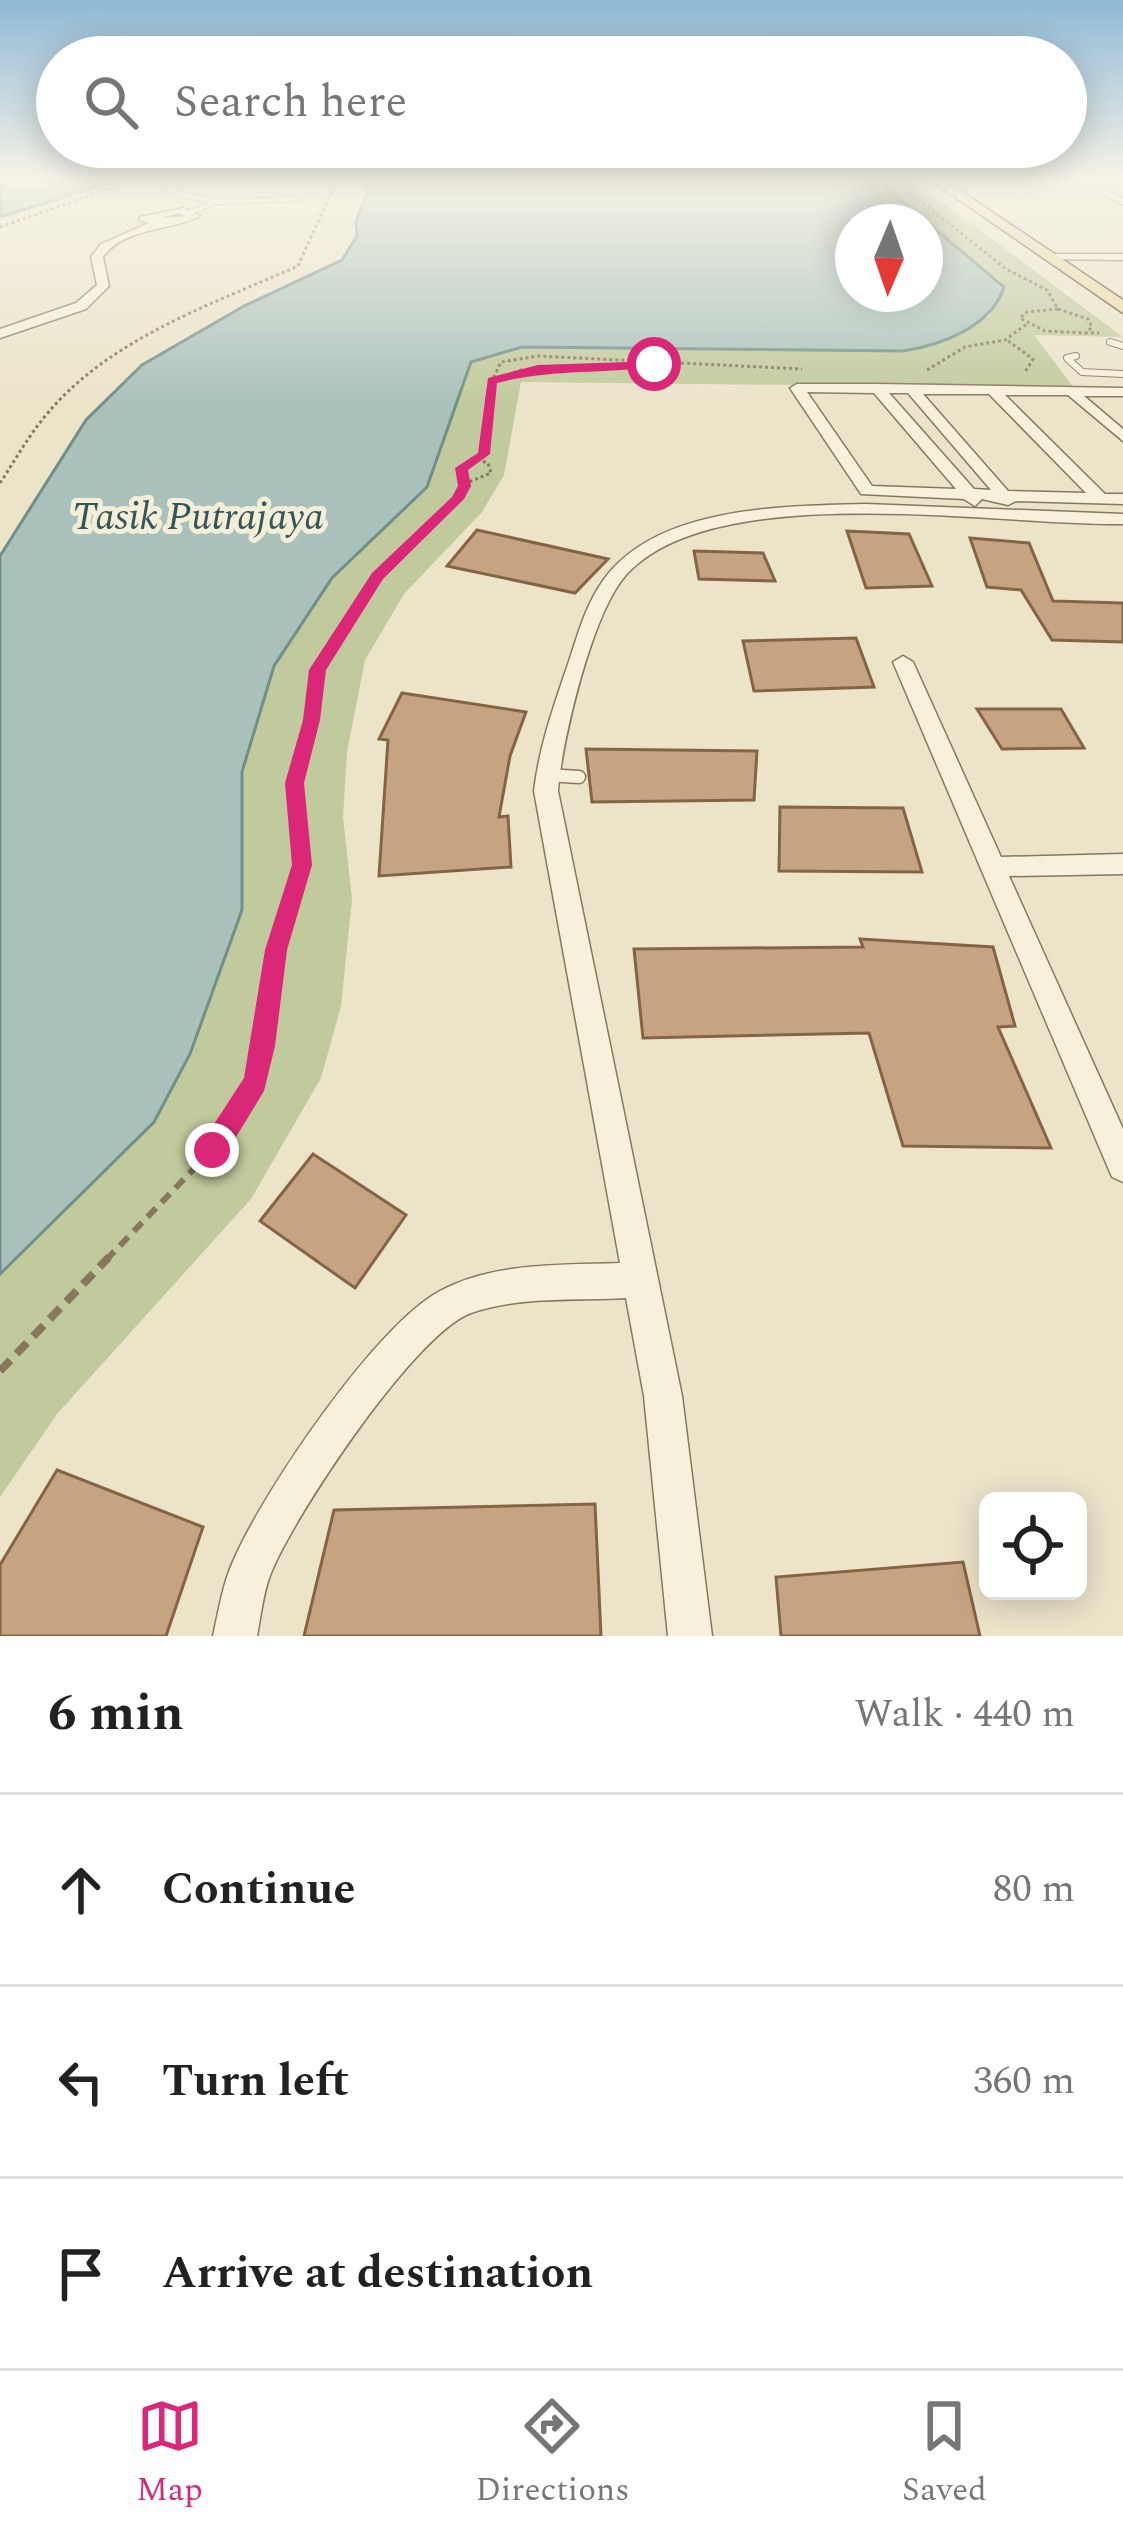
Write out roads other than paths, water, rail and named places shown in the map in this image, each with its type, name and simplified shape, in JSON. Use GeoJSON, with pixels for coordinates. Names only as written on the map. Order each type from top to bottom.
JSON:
{"type":"FeatureCollection","features":[{"type":"Feature","properties":{"kind":"main road"},"geometry":{"type":"LineString","coordinates":[[1053,253],[1123,292]]}},
{"type":"Feature","properties":{"kind":"main road"},"geometry":{"type":"LineString","coordinates":[[1055,253],[1123,308]]}},
{"type":"Feature","properties":{"kind":"street"},"geometry":{"type":"LineString","coordinates":[[0,334],[81,306],[103,286],[100,253]]}},
{"type":"Feature","properties":{"kind":"street"},"geometry":{"type":"LineString","coordinates":[[1064,260],[1123,257]]}},
{"type":"Feature","properties":{"kind":"street"},"geometry":{"type":"LineString","coordinates":[[877,388],[970,495],[997,506]]}},
{"type":"Feature","properties":{"kind":"street"},"geometry":{"type":"LineString","coordinates":[[911,388],[997,506]]}},
{"type":"Feature","properties":{"kind":"street"},"geometry":{"type":"LineString","coordinates":[[992,390],[1112,516]]}},
{"type":"Feature","properties":{"kind":"street"},"geometry":{"type":"LineString","coordinates":[[1112,516],[1023,518],[970,495],[882,495],[862,489],[797,391],[1115,392],[1123,404]]}},
{"type":"Feature","properties":{"kind":"street"},"geometry":{"type":"LineString","coordinates":[[1072,392],[1123,437]]}},
{"type":"Feature","properties":{"kind":"street"},"geometry":{"type":"LineString","coordinates":[[1112,516],[1123,499]]}},
{"type":"Feature","properties":{"kind":"street"},"geometry":{"type":"LineString","coordinates":[[690,1636],[674,1463],[557,868],[547,775],[554,737],[601,599],[629,561],[656,544],[722,520],[777,512],[997,506],[1112,516]]}},
{"type":"Feature","properties":{"kind":"street"},"geometry":{"type":"LineString","coordinates":[[903,662],[1123,1166]]}},
{"type":"Feature","properties":{"kind":"street"},"geometry":{"type":"LineString","coordinates":[[995,866],[1123,864]]}},
{"type":"Feature","properties":{"kind":"street"},"geometry":{"type":"LineString","coordinates":[[235,1636],[249,1573],[271,1532],[391,1355],[418,1328],[452,1304],[482,1293],[640,1279]]}},
{"type":"Feature","properties":{"kind":"lane"},"geometry":{"type":"LineString","coordinates":[[1110,342],[1123,346]]}},
{"type":"Feature","properties":{"kind":"lane"},"geometry":{"type":"LineString","coordinates":[[1076,356],[1067,358],[1077,370],[1123,374]]}},
{"type":"Feature","properties":{"kind":"lane"},"geometry":{"type":"LineString","coordinates":[[547,775],[579,777]]}},
{"type":"Feature","properties":{"kind":"water","name":"Tasik Putrajaya"},"geometry":{"type":"Polygon","coordinates":[[[346,253],[835,253],[835,312],[943,312],[943,253],[964,253],[1004,287],[989,313],[977,323],[934,344],[903,351],[522,347],[471,362],[427,487],[332,578],[274,666],[242,772],[242,910],[190,1054],[154,1122],[0,1274],[0,556],[86,420],[142,365],[244,306],[342,260],[346,253]]]}}]}
